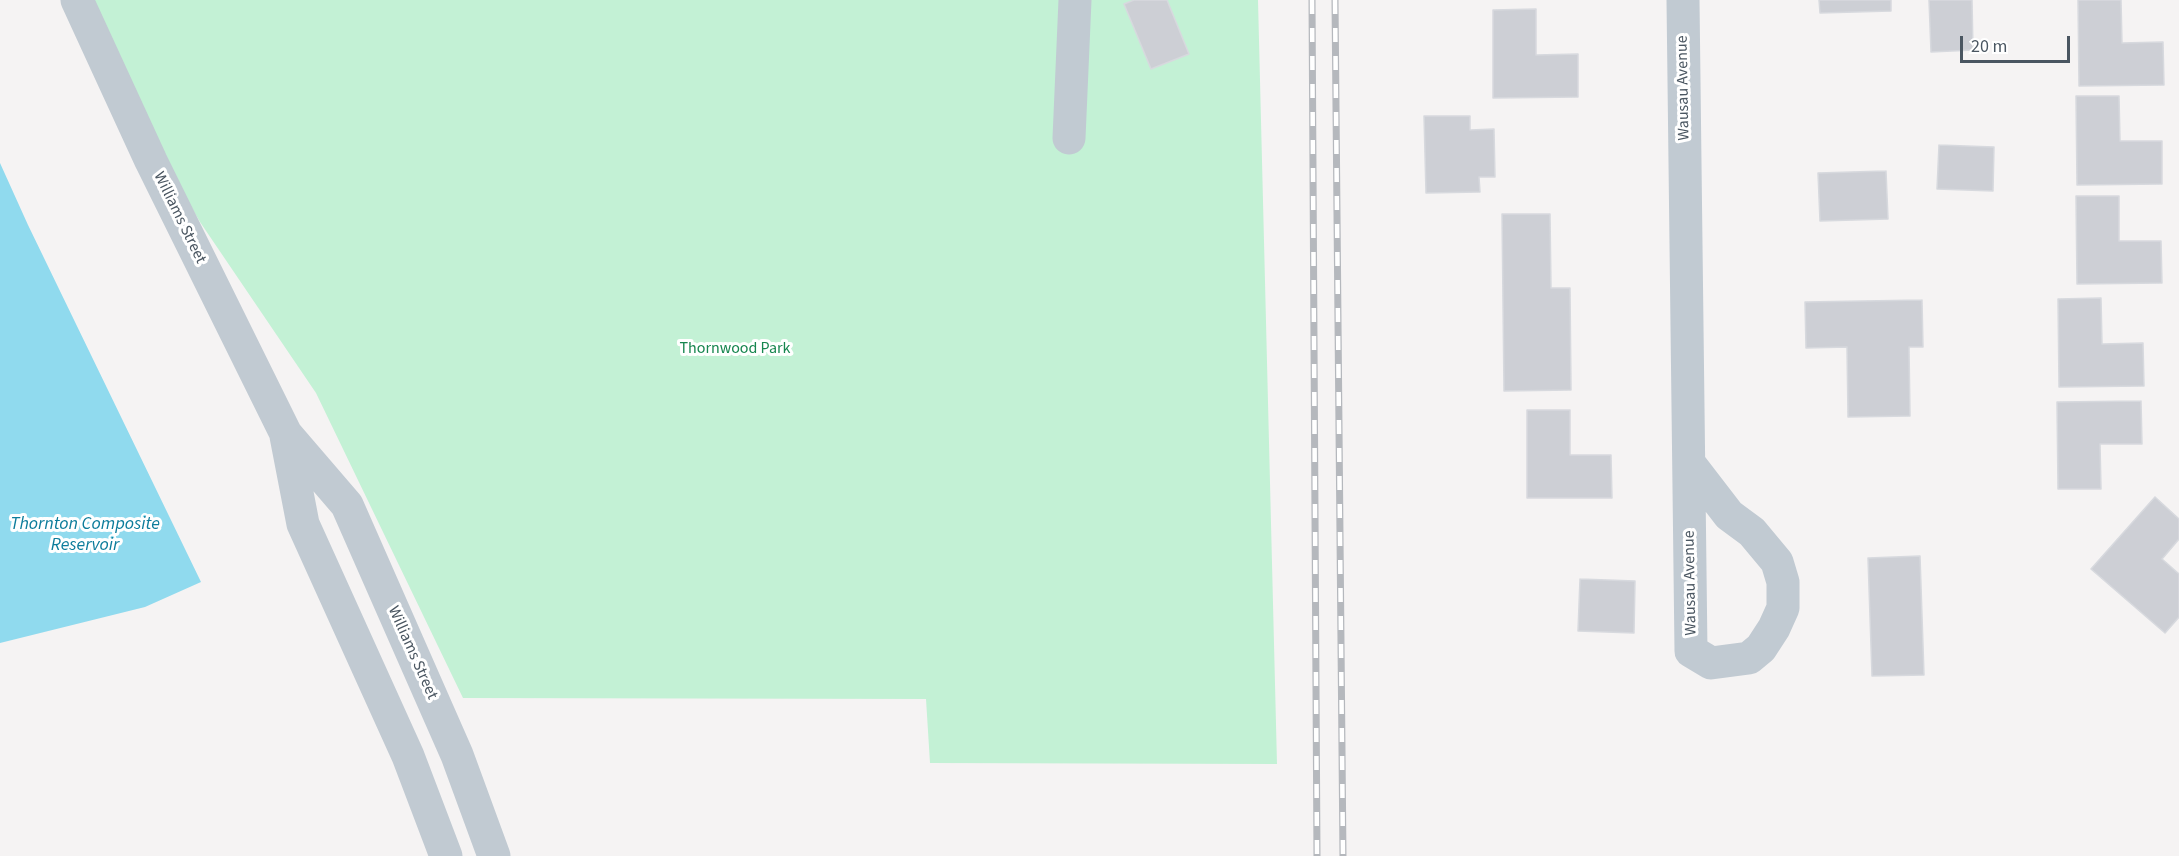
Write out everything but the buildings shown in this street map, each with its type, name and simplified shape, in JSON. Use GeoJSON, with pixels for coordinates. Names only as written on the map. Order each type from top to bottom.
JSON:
{"type":"FeatureCollection","features":[{"type":"Feature","properties":{"kind":"street","name":"Williams Street"},"geometry":{"type":"LineString","coordinates":[[77,0],[152,161],[286,434],[347,505],[457,755],[494,856]]}},
{"type":"Feature","properties":{"kind":"street"},"geometry":{"type":"LineString","coordinates":[[1069,138],[1075,0]]}},
{"type":"Feature","properties":{"kind":"street","name":"Wausau Avenue"},"geometry":{"type":"LineString","coordinates":[[1683,0],[1689,463],[1692,651],[1711,663],[1749,658],[1761,648],[1784,608],[1784,582],[1777,562],[1752,532],[1730,515],[1689,463]]}},
{"type":"Feature","properties":{"kind":"street","name":"Williams Street"},"geometry":{"type":"LineString","coordinates":[[286,434],[303,524],[408,756],[446,856]]}},
{"type":"Feature","properties":{"kind":"green space","name":"Thornwood Park"},"geometry":{"type":"Polygon","coordinates":[[[72,0],[1258,0],[1277,764],[930,763],[926,699],[463,698],[316,393],[200,222],[72,0]]]}},
{"type":"Feature","properties":{"kind":"water","name":"Thornton Composite Reservoir"},"geometry":{"type":"Polygon","coordinates":[[[0,163],[201,582],[145,607],[0,643],[0,163]]]}},
{"type":"Feature","properties":{"kind":"railway"},"geometry":{"type":"LineString","coordinates":[[1312,0],[1317,856]]}},
{"type":"Feature","properties":{"kind":"railway"},"geometry":{"type":"LineString","coordinates":[[1335,0],[1343,856]]}}]}
